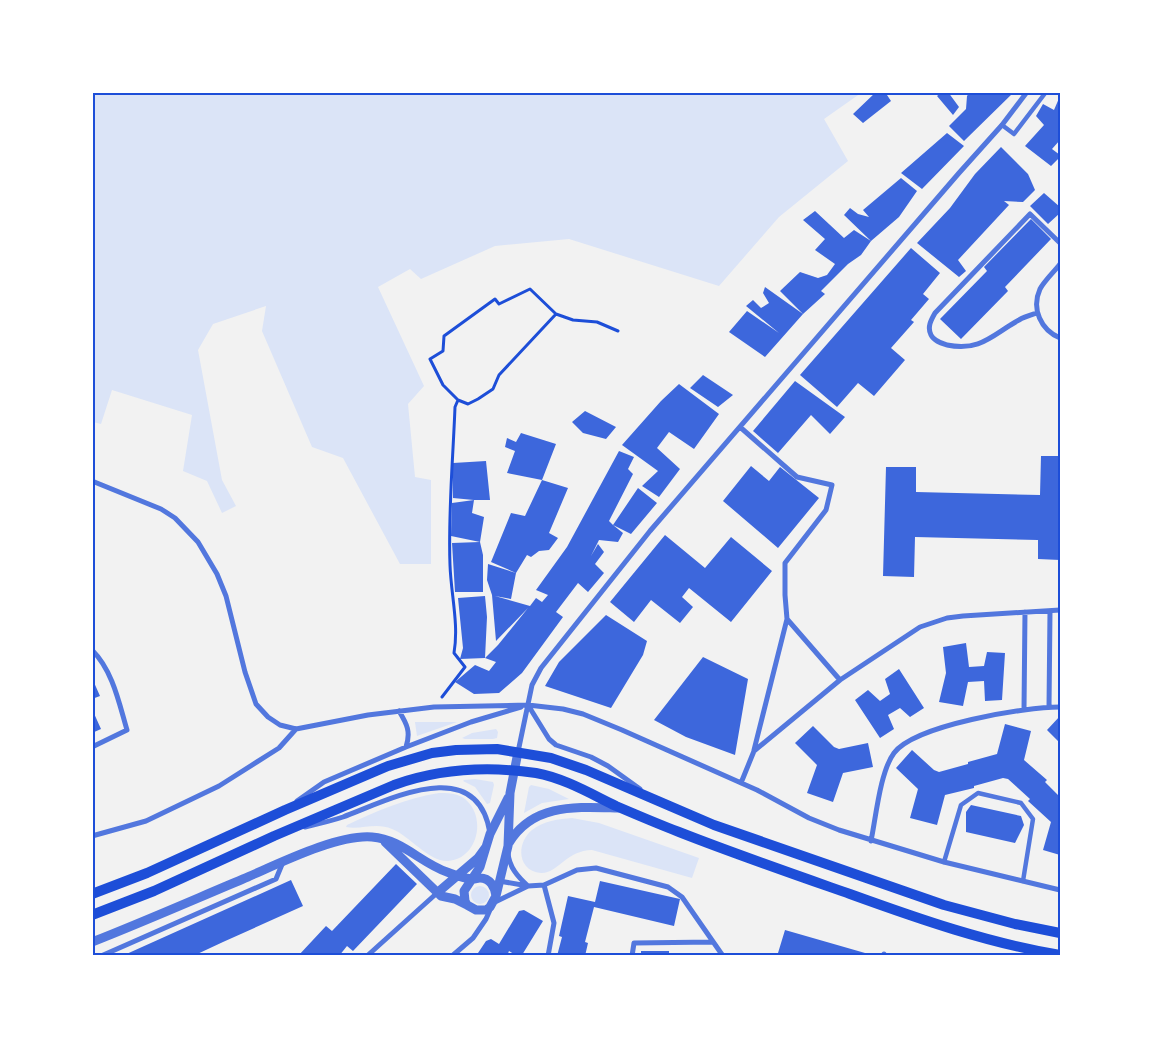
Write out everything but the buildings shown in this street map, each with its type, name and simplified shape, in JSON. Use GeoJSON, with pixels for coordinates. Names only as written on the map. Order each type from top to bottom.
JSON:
{"type":"FeatureCollection","features":[{"type":"Feature","properties":{"kind":"main road"},"geometry":{"type":"LineString","coordinates":[[92,894],[147,873],[285,810],[388,766],[426,754],[456,750],[497,749],[560,761],[586,770],[714,825],[944,905],[1015,924],[1060,933]]}},
{"type":"Feature","properties":{"kind":"main road"},"geometry":{"type":"LineString","coordinates":[[92,915],[154,891],[274,836],[412,779],[457,770],[514,772],[548,776],[710,844],[938,925],[1010,945],[1060,955]]}},
{"type":"Feature","properties":{"kind":"street"},"geometry":{"type":"LineString","coordinates":[[528,886],[512,869],[509,858],[510,793],[532,685],[542,668],[650,531],[952,180],[1002,125],[1027,92]]}},
{"type":"Feature","properties":{"kind":"street"},"geometry":{"type":"LineString","coordinates":[[1002,125],[1014,134],[1046,92]]}},
{"type":"Feature","properties":{"kind":"street"},"geometry":{"type":"LineString","coordinates":[[1037,313],[1020,319],[986,342],[967,347],[942,344],[935,340],[929,328],[935,313],[1030,214],[1060,243]]}},
{"type":"Feature","properties":{"kind":"street"},"geometry":{"type":"LineString","coordinates":[[1060,264],[1041,288],[1038,296],[1037,313],[1047,330],[1060,338]]}},
{"type":"Feature","properties":{"kind":"street"},"geometry":{"type":"LineString","coordinates":[[740,427],[798,476],[832,485],[826,510],[785,563],[787,619],[754,751],[741,783]]}},
{"type":"Feature","properties":{"kind":"street"},"geometry":{"type":"LineString","coordinates":[[92,481],[162,509],[175,518],[198,542],[217,574],[226,596],[256,704],[268,717],[280,725],[296,729],[354,718],[434,707],[528,705],[563,709],[583,714],[622,730],[741,783],[809,818],[871,841],[944,862],[1060,890]]}},
{"type":"Feature","properties":{"kind":"street"},"geometry":{"type":"LineString","coordinates":[[754,751],[840,680],[906,636],[933,622],[963,616],[1060,610]]}},
{"type":"Feature","properties":{"kind":"street"},"geometry":{"type":"LineString","coordinates":[[1049,707],[1050,611]]}},
{"type":"Feature","properties":{"kind":"street"},"geometry":{"type":"LineString","coordinates":[[1024,709],[1025,612]]}},
{"type":"Feature","properties":{"kind":"street"},"geometry":{"type":"LineString","coordinates":[[787,619],[840,680]]}},
{"type":"Feature","properties":{"kind":"street"},"geometry":{"type":"LineString","coordinates":[[92,650],[100,658],[109,673],[127,730],[92,747]]}},
{"type":"Feature","properties":{"kind":"street"},"geometry":{"type":"LineString","coordinates":[[285,810],[324,782],[406,746],[472,722],[528,705]]}},
{"type":"Feature","properties":{"kind":"street"},"geometry":{"type":"LineString","coordinates":[[528,705],[549,739],[556,745],[591,757],[608,766],[655,800]]}},
{"type":"Feature","properties":{"kind":"street"},"geometry":{"type":"LineString","coordinates":[[871,841],[889,760],[903,744],[926,732],[1002,712],[1060,707]]}},
{"type":"Feature","properties":{"kind":"street"},"geometry":{"type":"LineString","coordinates":[[399,711],[408,725],[409,737],[406,746]]}},
{"type":"Feature","properties":{"kind":"street"},"geometry":{"type":"LineString","coordinates":[[92,836],[146,821],[219,786],[279,748],[296,729]]}},
{"type":"Feature","properties":{"kind":"street"},"geometry":{"type":"LineString","coordinates":[[274,836],[341,817],[383,801],[441,787],[459,790],[474,798],[484,810],[490,834]]}},
{"type":"Feature","properties":{"kind":"street"},"geometry":{"type":"LineString","coordinates":[[467,905],[464,901],[464,891],[480,867],[490,834],[510,793]]}},
{"type":"Feature","properties":{"kind":"street"},"geometry":{"type":"LineString","coordinates":[[944,862],[961,805],[978,794],[1021,804],[1033,819],[1023,882]]}},
{"type":"Feature","properties":{"kind":"street"},"geometry":{"type":"LineString","coordinates":[[452,956],[472,938],[486,918],[495,900],[508,846],[522,827],[530,820],[555,810],[581,807],[621,808]]}},
{"type":"Feature","properties":{"kind":"street"},"geometry":{"type":"LineString","coordinates":[[92,942],[283,861],[338,842],[362,837],[381,839],[398,845],[431,866],[458,876],[473,879],[480,878],[528,886],[544,885],[578,870],[596,868],[668,888],[682,897],[723,956]]}},
{"type":"Feature","properties":{"kind":"street"},"geometry":{"type":"LineString","coordinates":[[381,839],[437,893],[444,898],[455,899],[471,908],[481,911],[490,907],[495,900],[528,886]]}},
{"type":"Feature","properties":{"kind":"street"},"geometry":{"type":"LineString","coordinates":[[367,956],[474,862],[486,847]]}},
{"type":"Feature","properties":{"kind":"street"},"geometry":{"type":"LineString","coordinates":[[101,956],[276,879],[283,861]]}},
{"type":"Feature","properties":{"kind":"street"},"geometry":{"type":"LineString","coordinates":[[486,879],[492,883],[495,889],[495,900]]}},
{"type":"Feature","properties":{"kind":"street"},"geometry":{"type":"LineString","coordinates":[[544,885],[554,923],[548,956]]}},
{"type":"Feature","properties":{"kind":"street"},"geometry":{"type":"LineString","coordinates":[[632,956],[634,943],[713,942]]}},
{"type":"Feature","properties":{"kind":"path"},"geometry":{"type":"LineString","coordinates":[[556,314],[499,375],[493,389],[468,404],[458,400],[443,385],[430,359],[443,352],[444,336],[495,299],[499,304],[530,289],[556,314],[573,320],[597,322],[618,330]]}},
{"type":"Feature","properties":{"kind":"path"},"geometry":{"type":"LineString","coordinates":[[434,707],[465,667],[454,653],[456,639],[450,568],[450,510],[455,407],[458,400]]}},
{"type":"Feature","properties":{"kind":"shaded area"},"geometry":{"type":"Polygon","coordinates":[[[92,93],[861,93],[824,119],[848,161],[779,217],[719,286],[569,239],[495,246],[421,279],[410,269],[378,287],[424,386],[408,404],[415,477],[431,480],[431,564],[400,564],[343,458],[312,447],[262,331],[266,306],[213,324],[198,350],[222,480],[236,506],[222,513],[207,481],[183,471],[192,415],[112,390],[101,424],[93,422],[92,93]]]}},
{"type":"Feature","properties":{"kind":"shaded area"},"geometry":{"type":"Polygon","coordinates":[[[415,722],[457,722],[417,736],[415,722]]]}},
{"type":"Feature","properties":{"kind":"shaded area"},"geometry":{"type":"Polygon","coordinates":[[[496,729],[498,732],[497,738],[462,738],[472,733],[496,729]]]}},
{"type":"Feature","properties":{"kind":"shaded area"},"geometry":{"type":"Polygon","coordinates":[[[475,779],[493,782],[490,803],[487,804],[475,787],[463,781],[475,779]]]}},
{"type":"Feature","properties":{"kind":"shaded area"},"geometry":{"type":"Polygon","coordinates":[[[531,785],[549,789],[569,799],[542,803],[524,813],[531,785]]]}},
{"type":"Feature","properties":{"kind":"shaded area"},"geometry":{"type":"Polygon","coordinates":[[[439,793],[454,794],[462,797],[470,804],[475,813],[477,824],[473,844],[459,858],[448,861],[441,860],[427,853],[399,832],[386,827],[346,827],[392,806],[415,798],[439,793]]]}},
{"type":"Feature","properties":{"kind":"shaded area"},"geometry":{"type":"Polygon","coordinates":[[[572,818],[599,823],[699,858],[692,878],[592,850],[576,854],[547,872],[533,871],[527,867],[523,862],[521,849],[527,835],[536,827],[546,823],[572,818]]]}},
{"type":"Feature","properties":{"kind":"shaded area"},"geometry":{"type":"Polygon","coordinates":[[[476,886],[484,886],[489,891],[487,902],[476,904],[471,899],[471,891],[476,886]]]}}]}
